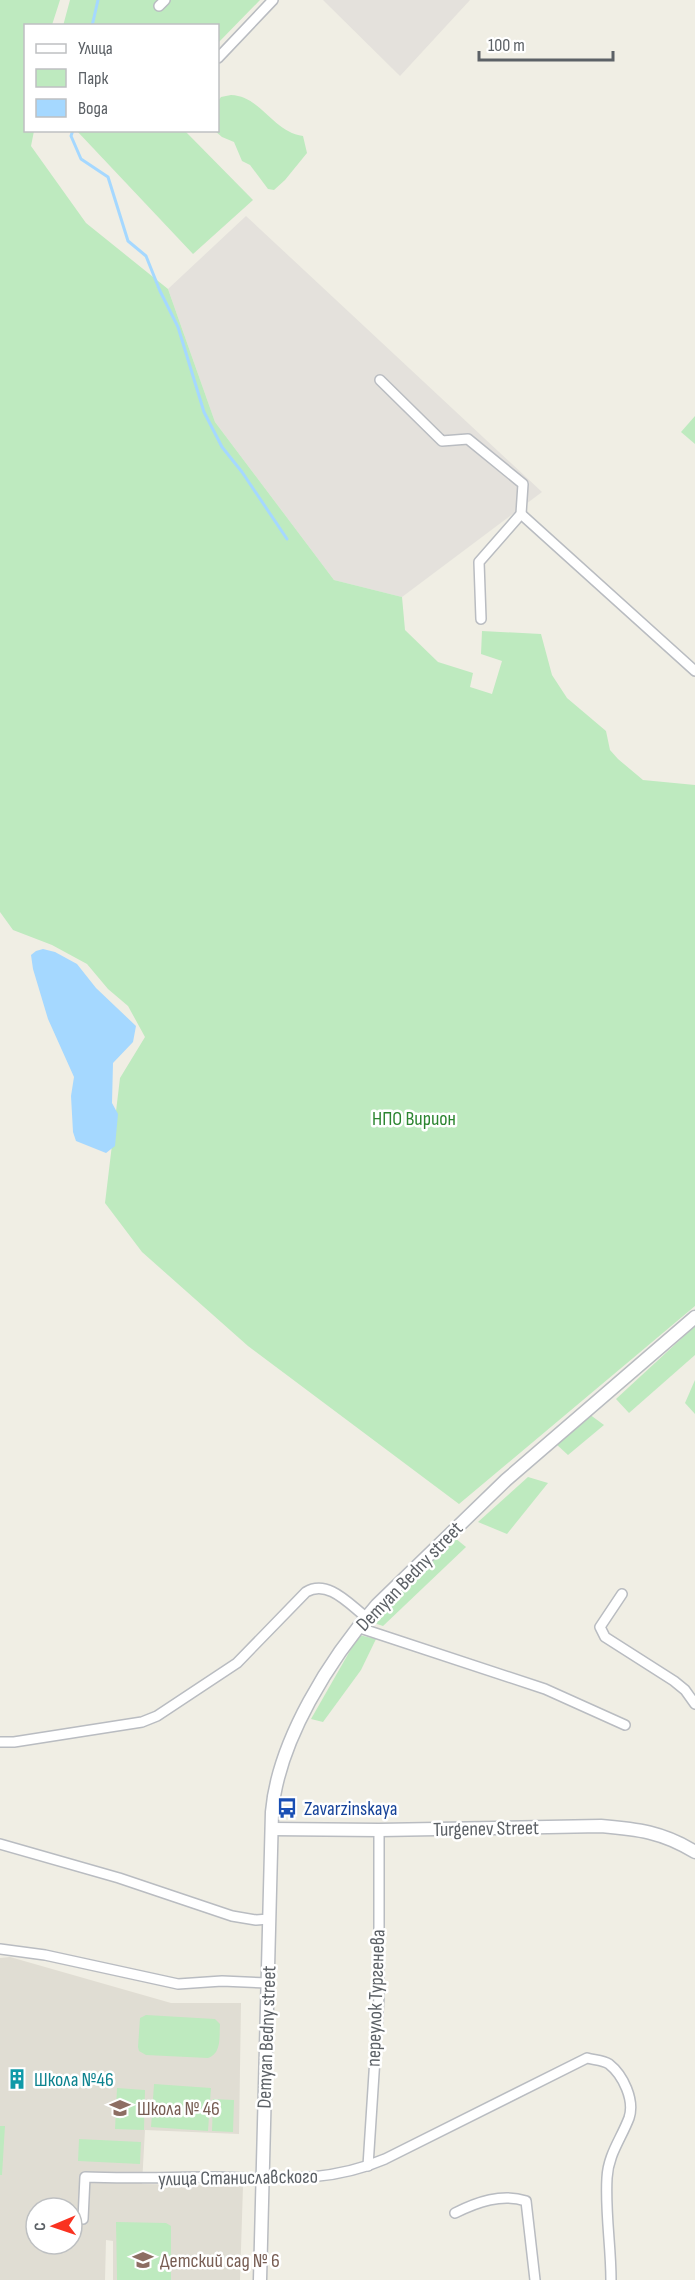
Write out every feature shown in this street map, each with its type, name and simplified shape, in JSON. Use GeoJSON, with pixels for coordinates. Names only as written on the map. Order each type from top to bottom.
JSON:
{"type":"FeatureCollection","features":[{"type":"Feature","properties":{"kind":"street"},"geometry":{"type":"LineString","coordinates":[[219,57],[273,0]]}},
{"type":"Feature","properties":{"kind":"street"},"geometry":{"type":"LineString","coordinates":[[380,380],[442,441],[468,439],[523,484],[521,514],[479,562],[481,619]]}},
{"type":"Feature","properties":{"kind":"street"},"geometry":{"type":"LineString","coordinates":[[521,514],[648,626],[695,671]]}},
{"type":"Feature","properties":{"kind":"street","name":"Demyan Bedny street"},"geometry":{"type":"LineString","coordinates":[[260,2280],[272,1829],[278,1776],[291,1740],[325,1676],[366,1617],[440,1541],[498,1487],[695,1317]]}},
{"type":"Feature","properties":{"kind":"street"},"geometry":{"type":"LineString","coordinates":[[0,1742],[14,1742],[142,1722],[157,1716],[237,1664],[312,1588],[322,1587],[330,1590],[366,1617]]}},
{"type":"Feature","properties":{"kind":"street"},"geometry":{"type":"LineString","coordinates":[[622,1594],[600,1627],[605,1637],[674,1681],[695,1704]]}},
{"type":"Feature","properties":{"kind":"street"},"geometry":{"type":"LineString","coordinates":[[357,1627],[545,1689],[626,1725]]}},
{"type":"Feature","properties":{"kind":"street","name":"Turgenev Street"},"geometry":{"type":"LineString","coordinates":[[272,1829],[379,1830],[601,1826],[657,1833],[695,1852]]}},
{"type":"Feature","properties":{"kind":"street","name":"переулок Тургенева"},"geometry":{"type":"LineString","coordinates":[[368,2166],[379,1995],[379,1830]]}},
{"type":"Feature","properties":{"kind":"street"},"geometry":{"type":"LineString","coordinates":[[0,1844],[119,1878],[232,1916],[256,1920],[269,1919]]}},
{"type":"Feature","properties":{"kind":"street"},"geometry":{"type":"LineString","coordinates":[[0,1949],[45,1955],[178,1984],[222,1981],[268,1983]]}},
{"type":"Feature","properties":{"kind":"street","name":"улица Станиславского"},"geometry":{"type":"LineString","coordinates":[[84,2198],[85,2177],[215,2177],[261,2180],[326,2176],[368,2166],[587,2058],[607,2063],[619,2074],[626,2086],[630,2104],[629,2116],[611,2153],[607,2178],[611,2280]]}},
{"type":"Feature","properties":{"kind":"street"},"geometry":{"type":"LineString","coordinates":[[455,2213],[473,2204],[499,2198],[518,2198],[526,2201],[535,2280]]}},
{"type":"Feature","properties":{"kind":"shaded area"},"geometry":{"type":"Polygon","coordinates":[[[323,0],[470,0],[400,76],[323,0]]]}},
{"type":"Feature","properties":{"kind":"shaded area"},"geometry":{"type":"Polygon","coordinates":[[[246,216],[542,492],[402,597],[334,580],[215,422],[168,289],[246,216]]]}},
{"type":"Feature","properties":{"kind":"shaded area","name":"Школа № 46"},"geometry":{"type":"Polygon","coordinates":[[[10,1957],[171,2003],[241,2003],[239,2134],[145,2130],[142,2184],[243,2186],[240,2280],[113,2280],[113,2241],[106,2240],[105,2280],[0,2280],[0,1958],[10,1957]]]}},
{"type":"Feature","properties":{"kind":"green space","name":"НПО Вирион"},"geometry":{"type":"Polygon","coordinates":[[[0,0],[60,0],[52,24],[24,24],[24,132],[34,132],[31,146],[86,223],[168,289],[215,422],[334,580],[402,597],[405,630],[438,662],[473,673],[470,687],[492,694],[502,661],[481,654],[482,631],[541,634],[552,675],[567,698],[606,731],[610,750],[618,759],[643,780],[695,785],[695,1306],[459,1504],[248,1346],[142,1252],[105,1203],[120,1078],[145,1037],[128,1006],[108,989],[87,964],[52,945],[13,930],[0,912],[0,0]]]}},
{"type":"Feature","properties":{"kind":"green space"},"geometry":{"type":"Polygon","coordinates":[[[70,0],[260,0],[219,42],[219,24],[64,24],[70,0]]]}},
{"type":"Feature","properties":{"kind":"green space"},"geometry":{"type":"Polygon","coordinates":[[[231,95],[251,101],[283,128],[303,136],[307,153],[274,190],[268,189],[250,165],[242,161],[234,142],[216,132],[219,132],[219,100],[231,95]]]}},
{"type":"Feature","properties":{"kind":"green space"},"geometry":{"type":"Polygon","coordinates":[[[78,132],[186,132],[253,200],[193,254],[78,132]]]}},
{"type":"Feature","properties":{"kind":"green space"},"geometry":{"type":"Polygon","coordinates":[[[695,416],[695,444],[681,432],[695,416]]]}},
{"type":"Feature","properties":{"kind":"green space"},"geometry":{"type":"Polygon","coordinates":[[[695,1326],[695,1355],[629,1413],[616,1399],[695,1326]]]}},
{"type":"Feature","properties":{"kind":"green space"},"geometry":{"type":"Polygon","coordinates":[[[695,1380],[695,1414],[685,1403],[695,1380]]]}},
{"type":"Feature","properties":{"kind":"green space"},"geometry":{"type":"Polygon","coordinates":[[[589,1414],[604,1425],[568,1455],[555,1443],[589,1414]]]}},
{"type":"Feature","properties":{"kind":"green space"},"geometry":{"type":"Polygon","coordinates":[[[528,1477],[548,1483],[507,1534],[478,1522],[528,1477]]]}},
{"type":"Feature","properties":{"kind":"green space"},"geometry":{"type":"Polygon","coordinates":[[[455,1538],[466,1547],[383,1626],[368,1621],[431,1555],[455,1538]]]}},
{"type":"Feature","properties":{"kind":"green space"},"geometry":{"type":"Polygon","coordinates":[[[359,1635],[376,1639],[361,1670],[323,1722],[311,1719],[359,1635]]]}},
{"type":"Feature","properties":{"kind":"green space"},"geometry":{"type":"Polygon","coordinates":[[[146,2015],[215,2019],[220,2024],[218,2048],[208,2058],[146,2055],[139,2051],[138,2047],[140,2018],[146,2015]]]}},
{"type":"Feature","properties":{"kind":"green space"},"geometry":{"type":"Polygon","coordinates":[[[154,2084],[211,2088],[208,2131],[151,2127],[154,2084]]]}},
{"type":"Feature","properties":{"kind":"green space"},"geometry":{"type":"Polygon","coordinates":[[[117,2088],[145,2090],[144,2130],[115,2129],[117,2088]]]}},
{"type":"Feature","properties":{"kind":"green space"},"geometry":{"type":"Polygon","coordinates":[[[213,2099],[234,2100],[233,2132],[212,2131],[213,2099]]]}},
{"type":"Feature","properties":{"kind":"green space"},"geometry":{"type":"Polygon","coordinates":[[[0,2126],[5,2126],[2,2175],[0,2175],[0,2126]]]}},
{"type":"Feature","properties":{"kind":"green space"},"geometry":{"type":"Polygon","coordinates":[[[79,2139],[141,2142],[140,2164],[78,2161],[79,2139]]]}},
{"type":"Feature","properties":{"kind":"green space","name":"Детский сад № 6"},"geometry":{"type":"Polygon","coordinates":[[[116,2222],[166,2223],[171,2226],[171,2280],[117,2280],[116,2222]]]}},
{"type":"Feature","properties":{"kind":"water"},"geometry":{"type":"Polygon","coordinates":[[[43,949],[55,952],[77,964],[96,988],[136,1026],[133,1042],[113,1063],[112,1103],[118,1114],[115,1146],[106,1153],[76,1141],[73,1132],[71,1096],[74,1077],[48,1019],[33,969],[31,955],[43,949]]]}},
{"type":"Feature","properties":{"kind":"waterway"},"geometry":{"type":"LineString","coordinates":[[92,24],[98,0]]}},
{"type":"Feature","properties":{"kind":"waterway"},"geometry":{"type":"LineString","coordinates":[[72,132],[71,136],[81,159],[108,177],[128,241],[146,256],[178,327],[204,412],[222,447],[242,472],[287,539]]}},
{"type":"Feature","properties":{"kind":"place","name":"Zavarzinskaya"},"geometry":{"type":"Point","coordinates":[287,1808]}},
{"type":"Feature","properties":{"kind":"place","name":"Школа №46"},"geometry":{"type":"Point","coordinates":[17,2079]}},
{"type":"Feature","properties":{"kind":"place","name":"Школа № 46"},"geometry":{"type":"Point","coordinates":[120,2108]}},
{"type":"Feature","properties":{"kind":"place","name":"Детский сад № 6"},"geometry":{"type":"Point","coordinates":[143,2260]}}]}
